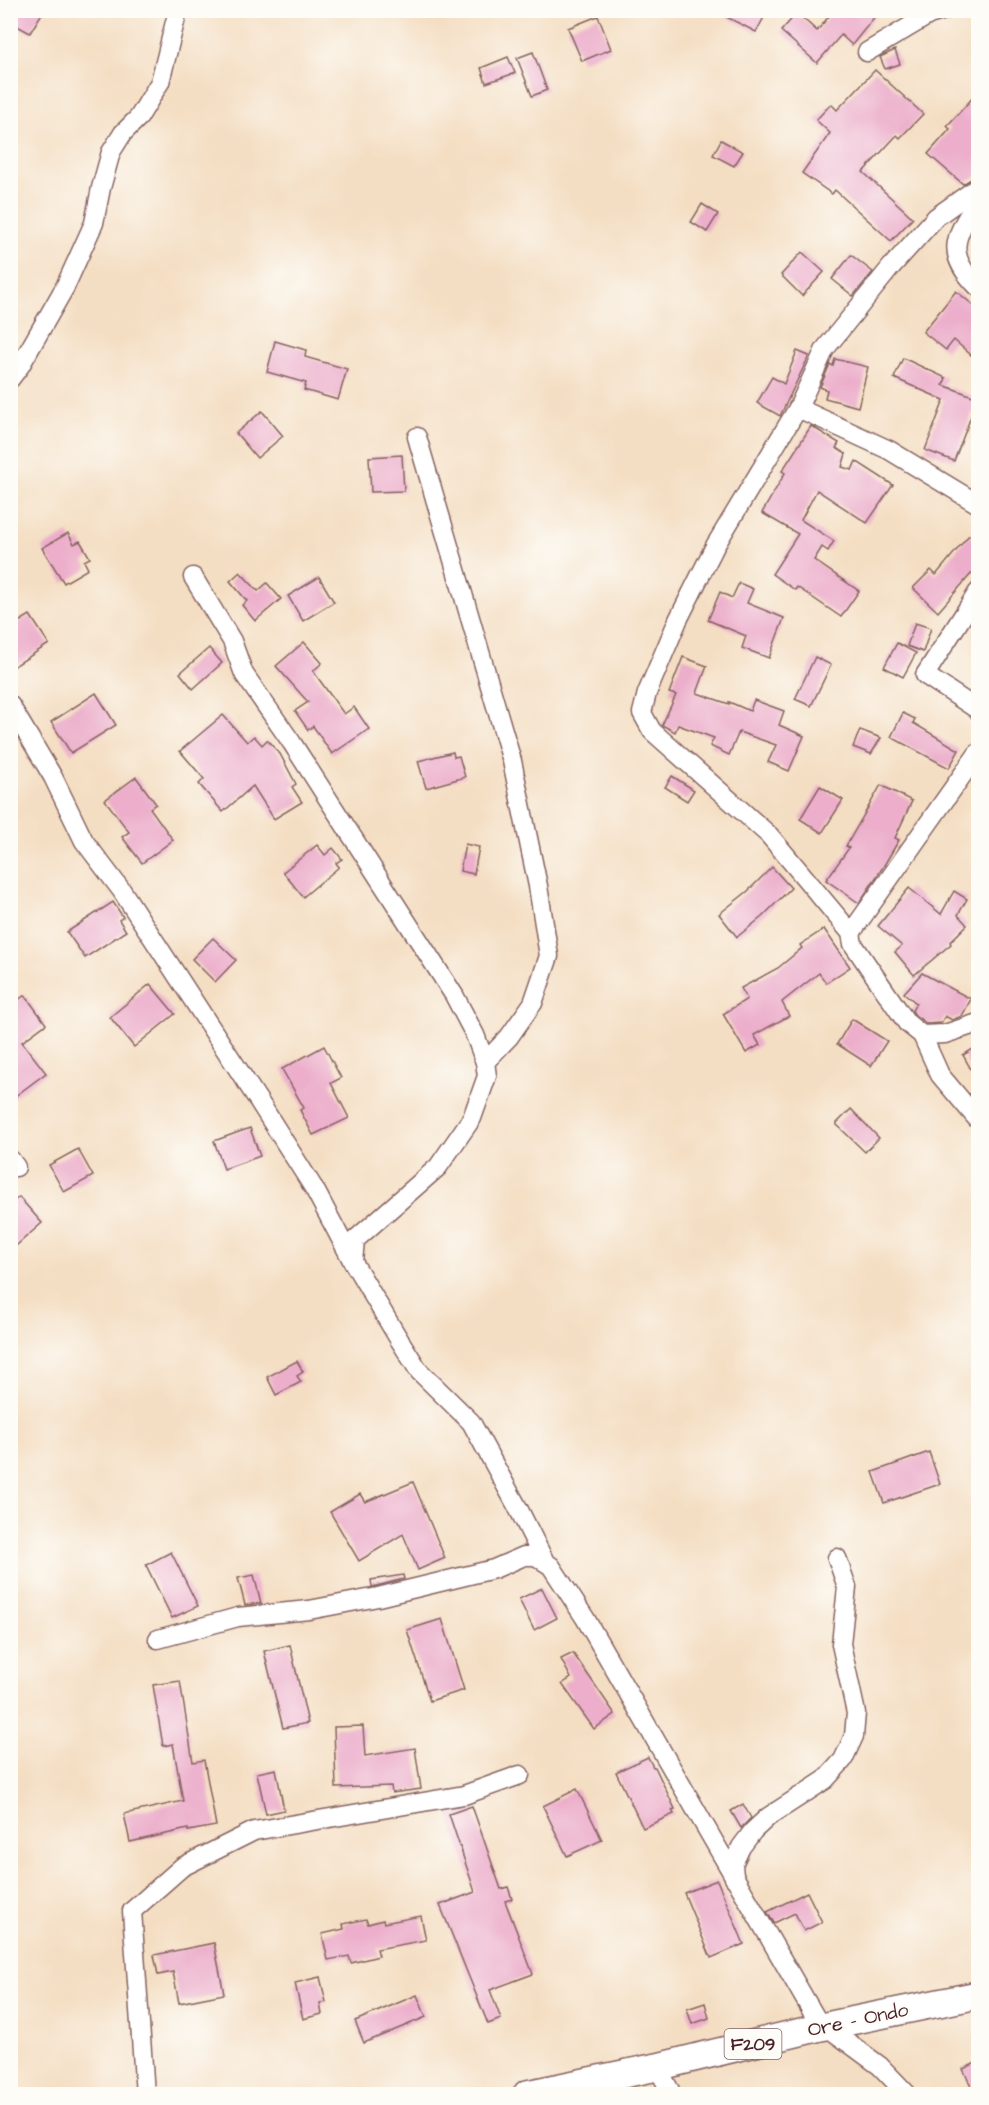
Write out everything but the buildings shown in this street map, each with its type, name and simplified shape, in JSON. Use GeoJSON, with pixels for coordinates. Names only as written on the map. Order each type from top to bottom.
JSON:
{"type":"FeatureCollection","features":[{"type":"Feature","properties":{"kind":"main road","name":"Ore - Ondo"},"geometry":{"type":"LineString","coordinates":[[528,2094],[657,2067],[824,2027],[978,1995]]}},
{"type":"Feature","properties":{"kind":"street"},"geometry":{"type":"LineString","coordinates":[[10,379],[20,366],[65,287],[94,223],[111,152],[123,133],[140,117],[160,82],[178,10]]}},
{"type":"Feature","properties":{"kind":"street"},"geometry":{"type":"LineString","coordinates":[[867,52],[929,15],[945,10]]}},
{"type":"Feature","properties":{"kind":"street"},"geometry":{"type":"LineString","coordinates":[[978,188],[936,217],[891,267],[825,349],[798,408],[715,546],[678,620],[647,693],[642,713],[652,731],[769,835],[851,933],[853,944],[907,1023],[922,1035],[940,1075],[978,1120]]}},
{"type":"Feature","properties":{"kind":"street"},"geometry":{"type":"LineString","coordinates":[[978,199],[963,224],[956,242],[957,260],[965,274],[978,287]]}},
{"type":"Feature","properties":{"kind":"street"},"geometry":{"type":"LineString","coordinates":[[798,408],[889,450],[978,504]]}},
{"type":"Feature","properties":{"kind":"street"},"geometry":{"type":"LineString","coordinates":[[417,437],[512,761],[538,886],[549,956],[532,1003],[509,1036],[485,1062]]}},
{"type":"Feature","properties":{"kind":"street"},"geometry":{"type":"LineString","coordinates":[[193,577],[232,641],[244,674],[292,743],[454,995],[475,1035],[485,1062],[487,1076],[472,1118],[438,1167],[355,1240],[353,1262]]}},
{"type":"Feature","properties":{"kind":"street"},"geometry":{"type":"LineString","coordinates":[[978,592],[925,675],[978,710]]}},
{"type":"Feature","properties":{"kind":"street"},"geometry":{"type":"LineString","coordinates":[[10,705],[53,777],[84,841],[122,891],[315,1190],[353,1262],[419,1371],[471,1422],[545,1562]]}},
{"type":"Feature","properties":{"kind":"street"},"geometry":{"type":"LineString","coordinates":[[851,933],[978,753]]}},
{"type":"Feature","properties":{"kind":"street"},"geometry":{"type":"LineString","coordinates":[[922,1035],[945,1035],[978,1023]]}},
{"type":"Feature","properties":{"kind":"street"},"geometry":{"type":"LineString","coordinates":[[158,1639],[238,1617],[309,1611],[378,1597],[494,1569],[524,1556],[536,1556],[551,1566],[585,1618],[734,1878],[824,2027],[880,2066],[907,2094]]}},
{"type":"Feature","properties":{"kind":"street"},"geometry":{"type":"LineString","coordinates":[[734,1878],[733,1864],[741,1847],[753,1831],[768,1817],[825,1780],[843,1760],[854,1736],[856,1713],[851,1681],[841,1644],[847,1587],[837,1558]]}},
{"type":"Feature","properties":{"kind":"street"},"geometry":{"type":"LineString","coordinates":[[145,2094],[132,1911],[183,1867],[254,1831],[464,1795],[520,1775]]}},
{"type":"Feature","properties":{"kind":"street"},"geometry":{"type":"LineString","coordinates":[[657,2067],[672,2094]]}}]}
